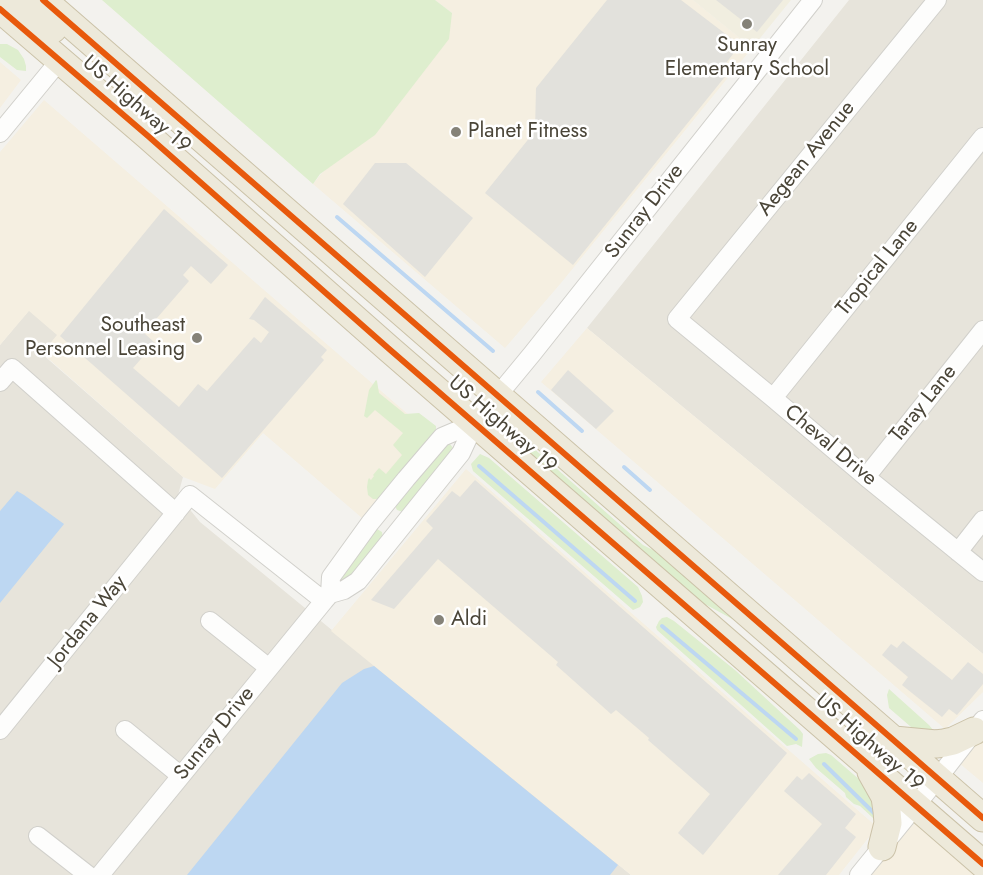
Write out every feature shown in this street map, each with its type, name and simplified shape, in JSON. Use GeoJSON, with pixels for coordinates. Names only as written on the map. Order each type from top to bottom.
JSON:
{"type":"FeatureCollection","features":[{"type":"Feature","properties":{"kind":"highway"},"geometry":{"type":"LineString","coordinates":[[20,0],[73,46],[126,72]]}},
{"type":"Feature","properties":{"kind":"highway","name":"US Highway 19"},"geometry":{"type":"LineString","coordinates":[[43,0],[983,818]]}},
{"type":"Feature","properties":{"kind":"highway","name":"US Highway 19"},"geometry":{"type":"LineString","coordinates":[[0,9],[983,864]]}},
{"type":"Feature","properties":{"kind":"highway"},"geometry":{"type":"LineString","coordinates":[[894,740],[944,743],[953,741],[979,725]]}},
{"type":"Feature","properties":{"kind":"highway"},"geometry":{"type":"LineString","coordinates":[[866,763],[885,797],[888,823],[882,847]]}},
{"type":"Feature","properties":{"kind":"street","name":"Sunray Drive"},"geometry":{"type":"LineString","coordinates":[[100,875],[327,598],[358,581],[461,453],[475,423],[813,0]]}},
{"type":"Feature","properties":{"kind":"street","name":"Aegean Avenue"},"geometry":{"type":"LineString","coordinates":[[677,319],[937,0]]}},
{"type":"Feature","properties":{"kind":"street"},"geometry":{"type":"LineString","coordinates":[[0,133],[60,60]]}},
{"type":"Feature","properties":{"kind":"street","name":"Tropical Lane"},"geometry":{"type":"LineString","coordinates":[[773,398],[983,137]]}},
{"type":"Feature","properties":{"kind":"street","name":"Cheval Drive"},"geometry":{"type":"LineString","coordinates":[[677,319],[983,572]]}},
{"type":"Feature","properties":{"kind":"street","name":"Taray Lane"},"geometry":{"type":"LineString","coordinates":[[866,477],[983,330]]}},
{"type":"Feature","properties":{"kind":"street"},"geometry":{"type":"LineString","coordinates":[[0,382],[12,368],[176,513]]}},
{"type":"Feature","properties":{"kind":"street","name":"Sunray Drive"},"geometry":{"type":"LineString","coordinates":[[327,598],[331,577],[370,523],[406,479],[442,437],[475,423]]}},
{"type":"Feature","properties":{"kind":"street","name":"Jordana Way"},"geometry":{"type":"LineString","coordinates":[[0,730],[190,495],[327,598]]}},
{"type":"Feature","properties":{"kind":"street"},"geometry":{"type":"LineString","coordinates":[[958,552],[983,520]]}},
{"type":"Feature","properties":{"kind":"street"},"geometry":{"type":"LineString","coordinates":[[210,621],[269,669]]}},
{"type":"Feature","properties":{"kind":"street"},"geometry":{"type":"LineString","coordinates":[[859,875],[979,725]]}},
{"type":"Feature","properties":{"kind":"street"},"geometry":{"type":"LineString","coordinates":[[125,730],[181,776]]}},
{"type":"Feature","properties":{"kind":"street"},"geometry":{"type":"LineString","coordinates":[[38,836],[88,875]]}},
{"type":"Feature","properties":{"kind":"shaded area"},"geometry":{"type":"Polygon","coordinates":[[[435,0],[693,0],[752,48],[561,283],[505,348],[313,184],[452,13],[435,0]]]}},
{"type":"Feature","properties":{"kind":"shaded area"},"geometry":{"type":"Polygon","coordinates":[[[607,0],[681,0],[740,45],[726,63],[732,68],[573,265],[485,193],[535,131],[536,88],[607,0]]]}},
{"type":"Feature","properties":{"kind":"shaded area","name":"Sunray Elementary School"},"geometry":{"type":"Polygon","coordinates":[[[693,0],[791,0],[752,48],[693,0]]]}},
{"type":"Feature","properties":{"kind":"shaded area"},"geometry":{"type":"Polygon","coordinates":[[[716,0],[783,0],[757,32],[716,0]]]}},
{"type":"Feature","properties":{"kind":"shaded area"},"geometry":{"type":"Polygon","coordinates":[[[849,0],[983,0],[983,654],[587,328],[849,0]]]}},
{"type":"Feature","properties":{"kind":"shaded area"},"geometry":{"type":"Polygon","coordinates":[[[0,62],[21,80],[0,108],[0,62]]]}},
{"type":"Feature","properties":{"kind":"shaded area"},"geometry":{"type":"Polygon","coordinates":[[[44,100],[432,435],[362,518],[263,433],[215,489],[183,477],[42,353],[57,335],[29,311],[0,345],[0,152],[44,100]]]}},
{"type":"Feature","properties":{"kind":"shaded area"},"geometry":{"type":"Polygon","coordinates":[[[375,163],[406,163],[473,218],[425,277],[343,204],[375,163]]]}},
{"type":"Feature","properties":{"kind":"shaded area"},"geometry":{"type":"Polygon","coordinates":[[[164,209],[228,265],[211,284],[191,266],[183,275],[189,281],[144,333],[155,343],[133,368],[179,407],[198,384],[207,391],[254,337],[261,343],[269,332],[254,320],[249,319],[265,297],[327,350],[321,357],[324,360],[222,478],[60,336],[164,209]]]}},
{"type":"Feature","properties":{"kind":"shaded area"},"geometry":{"type":"Polygon","coordinates":[[[29,310],[58,335],[42,354],[183,477],[178,495],[200,522],[631,875],[0,875],[0,345],[29,310]]]}},
{"type":"Feature","properties":{"kind":"shaded area"},"geometry":{"type":"Polygon","coordinates":[[[587,328],[983,654],[983,692],[945,729],[541,382],[587,328]]]}},
{"type":"Feature","properties":{"kind":"shaded area"},"geometry":{"type":"Polygon","coordinates":[[[568,370],[614,411],[596,429],[551,390],[568,370]]]}},
{"type":"Feature","properties":{"kind":"shaded area"},"geometry":{"type":"Polygon","coordinates":[[[466,469],[877,827],[839,875],[631,875],[331,631],[466,469]]]}},
{"type":"Feature","properties":{"kind":"shaded area"},"geometry":{"type":"Polygon","coordinates":[[[475,480],[787,753],[703,855],[678,833],[710,794],[616,710],[611,714],[556,665],[558,662],[438,559],[394,609],[371,600],[433,528],[426,521],[452,491],[460,497],[475,480]]]}},
{"type":"Feature","properties":{"kind":"shaded area"},"geometry":{"type":"Polygon","coordinates":[[[903,641],[952,680],[968,662],[983,674],[983,684],[957,715],[949,709],[942,717],[902,685],[908,677],[882,655],[891,644],[897,648],[903,641]]]}},
{"type":"Feature","properties":{"kind":"shaded area"},"geometry":{"type":"Polygon","coordinates":[[[983,732],[983,783],[959,763],[983,732]]]}},
{"type":"Feature","properties":{"kind":"shaded area"},"geometry":{"type":"Polygon","coordinates":[[[809,773],[856,814],[845,828],[856,837],[826,875],[778,875],[822,824],[784,791],[797,776],[802,780],[809,773]]]}},
{"type":"Feature","properties":{"kind":"shaded area"},"geometry":{"type":"Polygon","coordinates":[[[915,818],[983,875],[868,875],[915,818]]]}},
{"type":"Feature","properties":{"kind":"green space"},"geometry":{"type":"Polygon","coordinates":[[[102,0],[435,0],[452,13],[449,39],[375,135],[320,174],[313,184],[102,0]]]}},
{"type":"Feature","properties":{"kind":"green space"},"geometry":{"type":"Polygon","coordinates":[[[0,44],[7,44],[18,50],[24,59],[26,71],[17,70],[0,57],[0,44]]]}},
{"type":"Feature","properties":{"kind":"green space"},"geometry":{"type":"Polygon","coordinates":[[[376,380],[379,393],[405,414],[419,413],[436,426],[436,429],[435,434],[379,499],[373,499],[368,495],[368,480],[369,478],[371,480],[379,468],[386,474],[402,455],[393,445],[403,433],[375,410],[367,418],[364,416],[369,390],[376,380]]]}},
{"type":"Feature","properties":{"kind":"green space"},"geometry":{"type":"Polygon","coordinates":[[[512,431],[643,545],[673,560],[747,627],[701,602],[526,450],[510,435],[512,431]]]}},
{"type":"Feature","properties":{"kind":"green space"},"geometry":{"type":"Polygon","coordinates":[[[449,443],[454,449],[403,512],[397,510],[394,504],[449,443]]]}},
{"type":"Feature","properties":{"kind":"green space"},"geometry":{"type":"Polygon","coordinates":[[[480,454],[489,458],[638,587],[643,602],[640,607],[633,610],[473,471],[471,464],[480,454]]]}},
{"type":"Feature","properties":{"kind":"green space"},"geometry":{"type":"Polygon","coordinates":[[[377,529],[382,532],[383,539],[349,582],[341,586],[335,577],[377,529]]]}},
{"type":"Feature","properties":{"kind":"green space"},"geometry":{"type":"Polygon","coordinates":[[[667,617],[735,670],[800,730],[803,734],[802,747],[796,744],[787,746],[657,630],[659,621],[667,617]]]}},
{"type":"Feature","properties":{"kind":"green space"},"geometry":{"type":"Polygon","coordinates":[[[889,689],[938,736],[918,733],[889,708],[887,695],[889,689]]]}},
{"type":"Feature","properties":{"kind":"green space"},"geometry":{"type":"Polygon","coordinates":[[[826,753],[875,793],[876,817],[873,818],[860,806],[854,804],[809,759],[826,753]]]}},
{"type":"Feature","properties":{"kind":"water"},"geometry":{"type":"Polygon","coordinates":[[[17,491],[64,524],[0,603],[0,511],[17,491]]]}},
{"type":"Feature","properties":{"kind":"water"},"geometry":{"type":"Polygon","coordinates":[[[374,666],[618,865],[610,875],[187,875],[342,683],[364,669],[374,666]]]}},
{"type":"Feature","properties":{"kind":"waterway"},"geometry":{"type":"LineString","coordinates":[[337,217],[493,351]]}},
{"type":"Feature","properties":{"kind":"waterway"},"geometry":{"type":"LineString","coordinates":[[538,392],[582,431]]}},
{"type":"Feature","properties":{"kind":"waterway"},"geometry":{"type":"LineString","coordinates":[[479,466],[635,601]]}},
{"type":"Feature","properties":{"kind":"waterway"},"geometry":{"type":"LineString","coordinates":[[624,467],[650,490]]}},
{"type":"Feature","properties":{"kind":"waterway"},"geometry":{"type":"LineString","coordinates":[[662,626],[796,739]]}},
{"type":"Feature","properties":{"kind":"waterway"},"geometry":{"type":"LineString","coordinates":[[824,764],[876,815]]}},
{"type":"Feature","properties":{"kind":"cycle path"},"geometry":{"type":"LineString","coordinates":[[43,0],[983,818]]}},
{"type":"Feature","properties":{"kind":"cycle path"},"geometry":{"type":"LineString","coordinates":[[0,9],[983,864]]}},
{"type":"Feature","properties":{"kind":"place","name":"Sunray Elementary School"},"geometry":{"type":"Point","coordinates":[747,24]}},
{"type":"Feature","properties":{"kind":"place","name":"Planet Fitness"},"geometry":{"type":"Point","coordinates":[456,132]}},
{"type":"Feature","properties":{"kind":"place","name":"Southeast Personnel Leasing"},"geometry":{"type":"Point","coordinates":[197,338]}},
{"type":"Feature","properties":{"kind":"place","name":"Aldi"},"geometry":{"type":"Point","coordinates":[439,620]}}]}
